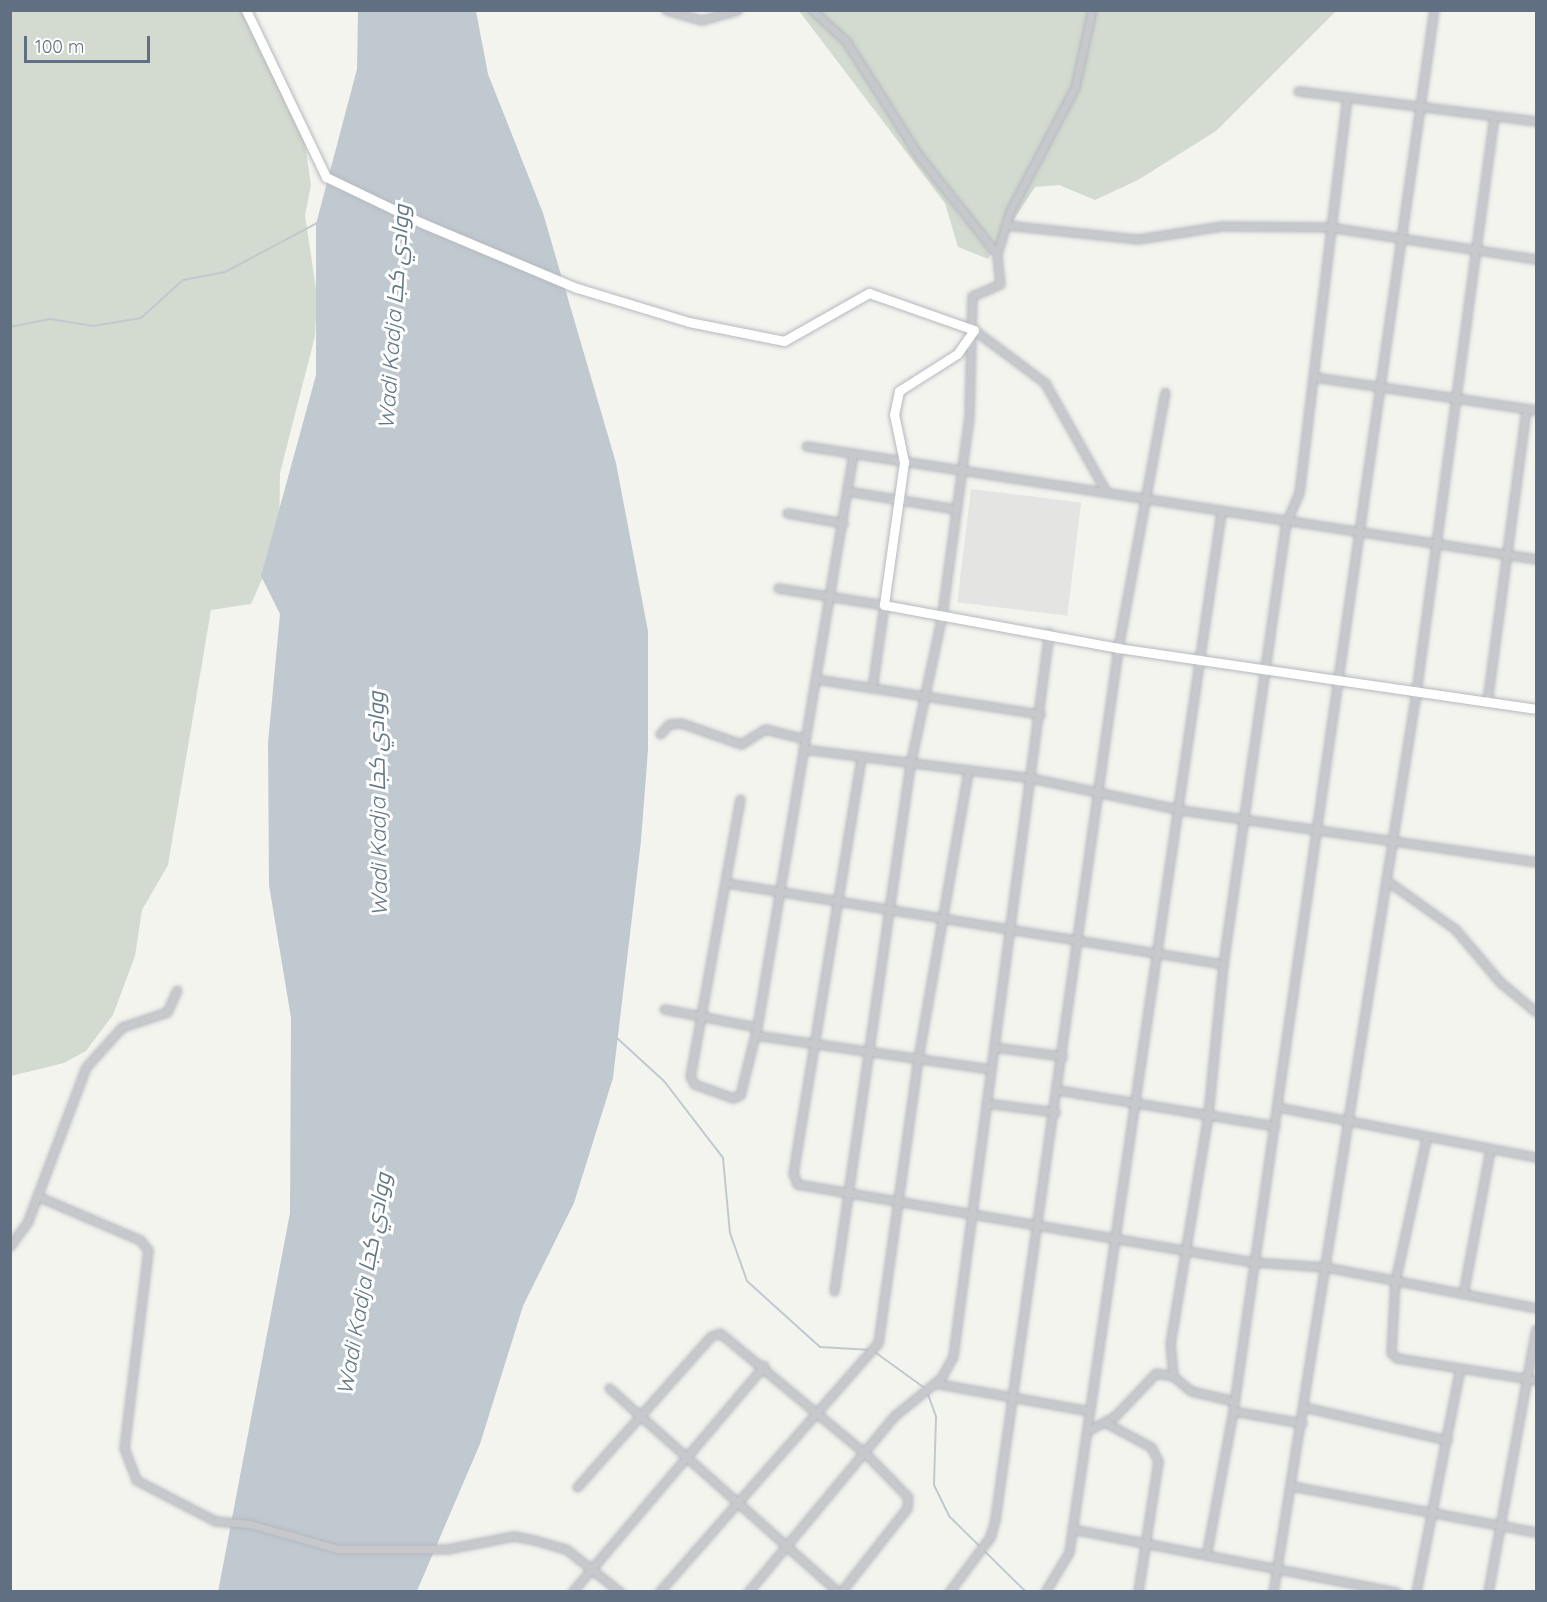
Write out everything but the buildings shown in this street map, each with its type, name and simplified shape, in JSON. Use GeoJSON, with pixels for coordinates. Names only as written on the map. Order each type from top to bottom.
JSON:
{"type":"FeatureCollection","features":[{"type":"Feature","properties":{"kind":"main road"},"geometry":{"type":"LineString","coordinates":[[246,10],[326,177],[422,223],[577,288],[689,322],[784,341],[869,293],[974,330],[957,354],[899,391],[894,414],[904,462],[884,605],[1048,632],[1118,648],[1536,710]]}},
{"type":"Feature","properties":{"kind":"street"},"geometry":{"type":"LineString","coordinates":[[666,10],[702,20],[738,10]]}},
{"type":"Feature","properties":{"kind":"street"},"geometry":{"type":"LineString","coordinates":[[812,10],[846,41],[920,156],[997,254]]}},
{"type":"Feature","properties":{"kind":"street"},"geometry":{"type":"LineString","coordinates":[[834,1291],[845,1196],[910,765],[927,698],[942,614],[961,471],[974,330],[972,296],[1000,284],[997,254],[1006,225],[1075,87],[1092,10]]}},
{"type":"Feature","properties":{"kind":"street"},"geometry":{"type":"LineString","coordinates":[[1207,1551],[1233,1411],[1278,1107],[1434,10]]}},
{"type":"Feature","properties":{"kind":"street"},"geometry":{"type":"LineString","coordinates":[[1298,91],[1536,121]]}},
{"type":"Feature","properties":{"kind":"street"},"geometry":{"type":"LineString","coordinates":[[1173,1376],[1170,1344],[1188,1251],[1208,1113],[1223,964],[1264,668],[1286,523],[1299,493],[1315,377],[1329,227],[1347,97]]}},
{"type":"Feature","properties":{"kind":"street"},"geometry":{"type":"LineString","coordinates":[[1273,1592],[1292,1486],[1416,692],[1494,116]]}},
{"type":"Feature","properties":{"kind":"street"},"geometry":{"type":"LineString","coordinates":[[1006,225],[1138,239],[1222,226],[1329,227],[1536,259]]}},
{"type":"Feature","properties":{"kind":"street"},"geometry":{"type":"LineString","coordinates":[[974,330],[1045,383],[1105,490]]}},
{"type":"Feature","properties":{"kind":"street"},"geometry":{"type":"LineString","coordinates":[[1315,377],[1536,410]]}},
{"type":"Feature","properties":{"kind":"street"},"geometry":{"type":"LineString","coordinates":[[949,1592],[990,1536],[1013,1399],[1058,1090],[1118,648],[1165,392]]}},
{"type":"Feature","properties":{"kind":"street"},"geometry":{"type":"LineString","coordinates":[[1487,702],[1505,553],[1526,409]]}},
{"type":"Feature","properties":{"kind":"street"},"geometry":{"type":"LineString","coordinates":[[806,446],[961,471],[1105,490],[1146,501],[1221,513],[1536,559]]}},
{"type":"Feature","properties":{"kind":"street"},"geometry":{"type":"LineString","coordinates":[[740,800],[728,883],[691,1080],[733,1098],[740,1095],[757,1027],[803,749],[832,597],[853,454]]}},
{"type":"Feature","properties":{"kind":"street"},"geometry":{"type":"LineString","coordinates":[[847,491],[956,509]]}},
{"type":"Feature","properties":{"kind":"street"},"geometry":{"type":"LineString","coordinates":[[787,513],[843,523]]}},
{"type":"Feature","properties":{"kind":"street"},"geometry":{"type":"LineString","coordinates":[[1045,1592],[1062,1569],[1072,1529],[1090,1411],[1111,1239],[1156,951],[1181,810],[1221,513]]}},
{"type":"Feature","properties":{"kind":"street"},"geometry":{"type":"LineString","coordinates":[[778,588],[884,605],[872,688]]}},
{"type":"Feature","properties":{"kind":"street"},"geometry":{"type":"LineString","coordinates":[[748,1592],[866,1454],[894,1416],[934,1383],[953,1356],[970,1216],[1040,714],[1048,632]]}},
{"type":"Feature","properties":{"kind":"street"},"geometry":{"type":"LineString","coordinates":[[816,679],[1040,714]]}},
{"type":"Feature","properties":{"kind":"street"},"geometry":{"type":"LineString","coordinates":[[660,734],[669,724],[681,723],[741,744],[765,729],[805,739]]}},
{"type":"Feature","properties":{"kind":"street"},"geometry":{"type":"LineString","coordinates":[[803,749],[910,765],[1031,778],[1181,810],[1318,832],[1393,840],[1536,862]]}},
{"type":"Feature","properties":{"kind":"street"},"geometry":{"type":"LineString","coordinates":[[861,758],[813,1043],[794,1180],[804,1189],[1254,1262],[1326,1267],[1536,1308]]}},
{"type":"Feature","properties":{"kind":"street"},"geometry":{"type":"LineString","coordinates":[[659,1592],[815,1410],[878,1343],[900,1205],[918,1058],[968,772]]}},
{"type":"Feature","properties":{"kind":"street"},"geometry":{"type":"LineString","coordinates":[[1386,880],[1455,928],[1500,982],[1536,1012]]}},
{"type":"Feature","properties":{"kind":"street"},"geometry":{"type":"LineString","coordinates":[[728,883],[890,907],[1223,964]]}},
{"type":"Feature","properties":{"kind":"street"},"geometry":{"type":"LineString","coordinates":[[10,1246],[37,1196],[86,1067],[122,1027],[167,1012],[177,990]]}},
{"type":"Feature","properties":{"kind":"street"},"geometry":{"type":"LineString","coordinates":[[664,1009],[757,1027]]}},
{"type":"Feature","properties":{"kind":"street"},"geometry":{"type":"LineString","coordinates":[[755,1035],[991,1069]]}},
{"type":"Feature","properties":{"kind":"street"},"geometry":{"type":"LineString","coordinates":[[994,1047],[1062,1056]]}},
{"type":"Feature","properties":{"kind":"street"},"geometry":{"type":"LineString","coordinates":[[1058,1090],[1133,1100],[1275,1126]]}},
{"type":"Feature","properties":{"kind":"street"},"geometry":{"type":"LineString","coordinates":[[986,1102],[1054,1112]]}},
{"type":"Feature","properties":{"kind":"street"},"geometry":{"type":"LineString","coordinates":[[1278,1107],[1426,1139],[1536,1157]]}},
{"type":"Feature","properties":{"kind":"street"},"geometry":{"type":"LineString","coordinates":[[1426,1139],[1395,1281],[1391,1353],[1460,1368],[1536,1380]]}},
{"type":"Feature","properties":{"kind":"street"},"geometry":{"type":"LineString","coordinates":[[1463,1294],[1490,1150]]}},
{"type":"Feature","properties":{"kind":"street"},"geometry":{"type":"LineString","coordinates":[[37,1196],[140,1240],[148,1250],[124,1448],[136,1480],[215,1521],[250,1524],[338,1549],[447,1549],[514,1536],[566,1549],[620,1592]]}},
{"type":"Feature","properties":{"kind":"street"},"geometry":{"type":"LineString","coordinates":[[1488,1592],[1536,1329]]}},
{"type":"Feature","properties":{"kind":"street"},"geometry":{"type":"LineString","coordinates":[[577,1486],[639,1416],[711,1336],[731,1337],[866,1454],[905,1491],[907,1508],[840,1592],[789,1545],[639,1416],[609,1388]]}},
{"type":"Feature","properties":{"kind":"street"},"geometry":{"type":"LineString","coordinates":[[572,1592],[764,1366]]}},
{"type":"Feature","properties":{"kind":"street"},"geometry":{"type":"LineString","coordinates":[[1416,1592],[1434,1512],[1460,1368]]}},
{"type":"Feature","properties":{"kind":"street"},"geometry":{"type":"LineString","coordinates":[[1087,1431],[1106,1423],[1146,1378],[1156,1373],[1173,1376],[1191,1391],[1234,1401]]}},
{"type":"Feature","properties":{"kind":"street"},"geometry":{"type":"LineString","coordinates":[[934,1383],[1090,1411]]}},
{"type":"Feature","properties":{"kind":"street"},"geometry":{"type":"LineString","coordinates":[[1304,1407],[1447,1440]]}},
{"type":"Feature","properties":{"kind":"street"},"geometry":{"type":"LineString","coordinates":[[1233,1411],[1302,1423]]}},
{"type":"Feature","properties":{"kind":"street"},"geometry":{"type":"LineString","coordinates":[[1106,1423],[1156,1452],[1138,1592]]}},
{"type":"Feature","properties":{"kind":"street"},"geometry":{"type":"LineString","coordinates":[[1292,1486],[1536,1532]]}},
{"type":"Feature","properties":{"kind":"street"},"geometry":{"type":"LineString","coordinates":[[1072,1529],[1207,1551],[1397,1592]]}},
{"type":"Feature","properties":{"kind":"shaded area"},"geometry":{"type":"Polygon","coordinates":[[[10,11],[246,11],[305,144],[311,185],[305,215],[317,296],[315,336],[280,473],[279,541],[251,604],[211,610],[168,865],[142,910],[135,956],[113,1015],[86,1051],[64,1063],[11,1076],[10,11]]]}},
{"type":"Feature","properties":{"kind":"shaded area"},"geometry":{"type":"Polygon","coordinates":[[[799,11],[1336,11],[1216,131],[1138,180],[1095,200],[1059,185],[1035,187],[988,259],[958,247],[945,203],[799,11]]]}},
{"type":"Feature","properties":{"kind":"shaded area"},"geometry":{"type":"Polygon","coordinates":[[[971,489],[1081,503],[1067,616],[957,602],[971,489]]]}},
{"type":"Feature","properties":{"kind":"water","name":"Wadi Kadja ووادي كجا"},"geometry":{"type":"Polygon","coordinates":[[[358,11],[476,11],[488,74],[543,213],[616,463],[648,631],[648,750],[641,841],[613,1078],[574,1203],[523,1306],[480,1444],[417,1591],[218,1592],[290,1213],[291,1018],[269,885],[268,743],[280,614],[261,576],[316,375],[316,224],[357,69],[358,11]]]}},
{"type":"Feature","properties":{"kind":"waterway"},"geometry":{"type":"LineString","coordinates":[[10,327],[50,319],[93,326],[141,318],[183,280],[225,272],[317,223]]}},
{"type":"Feature","properties":{"kind":"waterway"},"geometry":{"type":"LineString","coordinates":[[617,1038],[664,1081],[723,1158],[730,1233],[747,1281],[820,1347],[872,1350],[926,1389],[936,1417],[934,1485],[949,1516],[1026,1592]]}}]}
